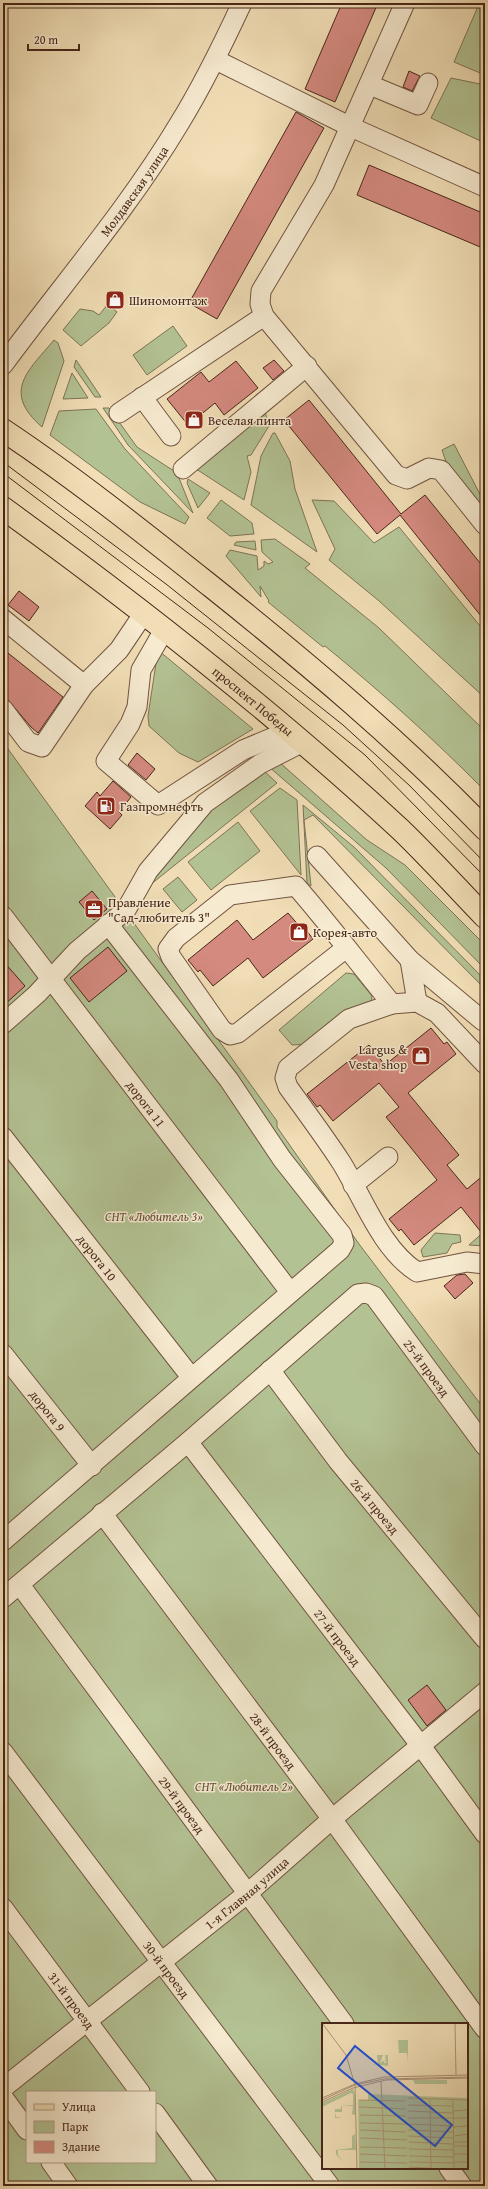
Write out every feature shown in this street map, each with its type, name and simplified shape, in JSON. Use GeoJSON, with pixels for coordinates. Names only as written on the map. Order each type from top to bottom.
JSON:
{"type":"FeatureCollection","features":[{"type":"Feature","properties":{"kind":"main road"},"geometry":{"type":"LineString","coordinates":[[3,430],[33,450],[157,543],[322,676],[390,736],[485,829]]}},
{"type":"Feature","properties":{"kind":"main road","name":"проспект Победы"},"geometry":{"type":"LineString","coordinates":[[3,508],[144,613],[294,737],[402,832],[485,917]]}},
{"type":"Feature","properties":{"kind":"street","name":"Молдавская улица"},"geometry":{"type":"LineString","coordinates":[[3,365],[135,190],[179,124],[216,60],[242,3]]}},
{"type":"Feature","properties":{"kind":"street"},"geometry":{"type":"LineString","coordinates":[[406,3],[324,185],[261,291],[260,304],[264,316],[396,475],[407,478],[429,468],[441,470],[484,522]]}},
{"type":"Feature","properties":{"kind":"street"},"geometry":{"type":"LineString","coordinates":[[216,60],[351,127],[485,187]]}},
{"type":"Feature","properties":{"kind":"street"},"geometry":{"type":"LineString","coordinates":[[370,85],[418,105],[428,83]]}},
{"type":"Feature","properties":{"kind":"street"},"geometry":{"type":"LineString","coordinates":[[119,412],[264,316]]}},
{"type":"Feature","properties":{"kind":"street"},"geometry":{"type":"LineString","coordinates":[[183,469],[306,366]]}},
{"type":"Feature","properties":{"kind":"street"},"geometry":{"type":"LineString","coordinates":[[142,397],[171,436]]}},
{"type":"Feature","properties":{"kind":"street"},"geometry":{"type":"LineString","coordinates":[[3,708],[28,742],[42,747],[84,685],[118,650],[144,613]]}},
{"type":"Feature","properties":{"kind":"street"},"geometry":{"type":"LineString","coordinates":[[3,619],[84,685]]}},
{"type":"Feature","properties":{"kind":"street"},"geometry":{"type":"LineString","coordinates":[[164,630],[141,670],[137,708],[130,724],[106,761],[158,805],[243,750],[294,737]]}},
{"type":"Feature","properties":{"kind":"street"},"geometry":{"type":"LineString","coordinates":[[3,1024],[52,978],[77,951],[126,910],[148,871],[205,802],[260,764],[294,737]]}},
{"type":"Feature","properties":{"kind":"street"},"geometry":{"type":"LineString","coordinates":[[317,856],[410,960],[483,1021]]}},
{"type":"Feature","properties":{"kind":"street"},"geometry":{"type":"LineString","coordinates":[[346,948],[238,1034],[230,1034],[222,1030],[171,957],[168,950],[176,938],[230,895],[296,886],[392,1004]]}},
{"type":"Feature","properties":{"kind":"street","name":"дорога 11"},"geometry":{"type":"LineString","coordinates":[[3,916],[52,978],[290,1292]]}},
{"type":"Feature","properties":{"kind":"street"},"geometry":{"type":"LineString","coordinates":[[3,1541],[92,1466],[191,1377],[340,1250],[344,1243],[342,1235],[282,1158],[229,1080],[108,924]]}},
{"type":"Feature","properties":{"kind":"street"},"geometry":{"type":"LineString","coordinates":[[410,960],[417,1002]]}},
{"type":"Feature","properties":{"kind":"street"},"geometry":{"type":"LineString","coordinates":[[485,1064],[437,1013],[417,1002],[392,1004],[349,1019],[288,1068],[285,1078],[288,1087],[341,1163],[374,1223],[407,1265],[417,1272],[467,1262],[485,1264]]}},
{"type":"Feature","properties":{"kind":"street","name":"дорога 10"},"geometry":{"type":"LineString","coordinates":[[3,1137],[191,1377]]}},
{"type":"Feature","properties":{"kind":"street"},"geometry":{"type":"LineString","coordinates":[[353,1185],[388,1158]]}},
{"type":"Feature","properties":{"kind":"street","name":"25-й проезд"},"geometry":{"type":"LineString","coordinates":[[270,1370],[358,1294],[366,1293],[374,1296],[485,1446]]}},
{"type":"Feature","properties":{"kind":"street","name":"дорога 9"},"geometry":{"type":"LineString","coordinates":[[3,1354],[92,1466]]}},
{"type":"Feature","properties":{"kind":"street"},"geometry":{"type":"LineString","coordinates":[[3,1598],[188,1442],[270,1370]]}},
{"type":"Feature","properties":{"kind":"street","name":"26-й проезд"},"geometry":{"type":"LineString","coordinates":[[270,1370],[338,1461],[485,1639]]}},
{"type":"Feature","properties":{"kind":"street","name":"27-й проезд"},"geometry":{"type":"LineString","coordinates":[[188,1442],[421,1746],[485,1834]]}},
{"type":"Feature","properties":{"kind":"street","name":"28-й проезд"},"geometry":{"type":"LineString","coordinates":[[102,1513],[332,1819],[485,2029]]}},
{"type":"Feature","properties":{"kind":"street","name":"29-й проезд"},"geometry":{"type":"LineString","coordinates":[[20,1585],[343,2023]]}},
{"type":"Feature","properties":{"kind":"street","name":"1-я Главная улица"},"geometry":{"type":"LineString","coordinates":[[3,2088],[248,1893],[332,1819],[485,1692]]}},
{"type":"Feature","properties":{"kind":"street","name":"30-й проезд"},"geometry":{"type":"LineString","coordinates":[[3,1752],[330,2186]]}},
{"type":"Feature","properties":{"kind":"street","name":"31-й проезд"},"geometry":{"type":"LineString","coordinates":[[3,1908],[88,2020],[139,2091]]}},
{"type":"Feature","properties":{"kind":"street"},"geometry":{"type":"LineString","coordinates":[[3,2097],[26,2129]]}},
{"type":"Feature","properties":{"kind":"street"},"geometry":{"type":"LineString","coordinates":[[156,2114],[208,2186]]}},
{"type":"Feature","properties":{"kind":"street"},"geometry":{"type":"LineString","coordinates":[[52,2163],[68,2186]]}},
{"type":"Feature","properties":{"kind":"street"},"geometry":{"type":"LineString","coordinates":[[450,2169],[462,2186]]}},
{"type":"Feature","properties":{"kind":"green space"},"geometry":{"type":"Polygon","coordinates":[[[479,4],[485,6],[485,75],[454,62],[479,4]]]}},
{"type":"Feature","properties":{"kind":"green space"},"geometry":{"type":"Polygon","coordinates":[[[451,78],[485,85],[485,143],[431,118],[451,78]]]}},
{"type":"Feature","properties":{"kind":"green space"},"geometry":{"type":"Polygon","coordinates":[[[108,304],[117,312],[109,323],[81,346],[63,330],[80,309],[93,311],[99,315],[108,304]]]}},
{"type":"Feature","properties":{"kind":"green space"},"geometry":{"type":"Polygon","coordinates":[[[173,326],[187,346],[147,375],[133,355],[173,326]]]}},
{"type":"Feature","properties":{"kind":"green space"},"geometry":{"type":"Polygon","coordinates":[[[54,340],[58,343],[64,361],[42,427],[30,415],[23,403],[21,393],[23,382],[28,372],[54,340]]]}},
{"type":"Feature","properties":{"kind":"green space"},"geometry":{"type":"Polygon","coordinates":[[[76,360],[101,397],[95,397],[74,367],[76,360]]]}},
{"type":"Feature","properties":{"kind":"green space"},"geometry":{"type":"Polygon","coordinates":[[[72,373],[88,398],[63,399],[72,373]]]}},
{"type":"Feature","properties":{"kind":"green space"},"geometry":{"type":"Polygon","coordinates":[[[103,408],[109,408],[137,447],[177,473],[193,513],[128,445],[103,408]]]}},
{"type":"Feature","properties":{"kind":"green space"},"geometry":{"type":"Polygon","coordinates":[[[264,408],[269,426],[251,455],[247,456],[251,472],[244,500],[193,467],[264,408]]]}},
{"type":"Feature","properties":{"kind":"green space"},"geometry":{"type":"Polygon","coordinates":[[[96,409],[125,449],[189,517],[185,524],[140,502],[50,435],[59,411],[96,409]]]}},
{"type":"Feature","properties":{"kind":"green space"},"geometry":{"type":"Polygon","coordinates":[[[273,433],[275,433],[290,461],[295,489],[317,552],[251,505],[261,456],[273,433]]]}},
{"type":"Feature","properties":{"kind":"green space"},"geometry":{"type":"Polygon","coordinates":[[[454,444],[485,504],[485,536],[461,506],[442,450],[454,444]]]}},
{"type":"Feature","properties":{"kind":"green space"},"geometry":{"type":"Polygon","coordinates":[[[188,479],[210,493],[198,508],[187,483],[188,479]]]}},
{"type":"Feature","properties":{"kind":"green space"},"geometry":{"type":"Polygon","coordinates":[[[221,500],[252,523],[254,534],[230,536],[207,518],[221,500]]]}},
{"type":"Feature","properties":{"kind":"green space"},"geometry":{"type":"Polygon","coordinates":[[[312,500],[334,501],[374,543],[399,527],[485,632],[485,698],[378,600],[329,560],[335,549],[312,500]]]}},
{"type":"Feature","properties":{"kind":"green space"},"geometry":{"type":"Polygon","coordinates":[[[275,539],[310,564],[305,568],[379,628],[485,731],[485,791],[447,753],[387,698],[325,646],[323,647],[268,602],[269,601],[260,586],[261,597],[226,556],[230,550],[257,556],[258,570],[264,566],[264,561],[268,564],[273,562],[262,552],[261,540],[275,539]]]}},
{"type":"Feature","properties":{"kind":"green space"},"geometry":{"type":"Polygon","coordinates":[[[255,541],[256,550],[234,545],[236,542],[255,541]]]}},
{"type":"Feature","properties":{"kind":"green space"},"geometry":{"type":"Polygon","coordinates":[[[158,650],[253,729],[198,762],[179,753],[149,726],[148,716],[158,650]]]}},
{"type":"Feature","properties":{"kind":"green space","name":"СНТ «Любитель 2»"},"geometry":{"type":"Polygon","coordinates":[[[3,742],[277,1121],[277,1127],[359,1244],[485,1410],[485,2186],[3,2186],[3,742]]]}},
{"type":"Feature","properties":{"kind":"green space"},"geometry":{"type":"Polygon","coordinates":[[[278,761],[367,840],[405,865],[485,945],[485,969],[386,868],[268,766],[278,761]]]}},
{"type":"Feature","properties":{"kind":"green space"},"geometry":{"type":"Polygon","coordinates":[[[263,770],[277,783],[150,885],[151,877],[212,805],[263,770]]]}},
{"type":"Feature","properties":{"kind":"green space"},"geometry":{"type":"Polygon","coordinates":[[[280,788],[297,800],[301,875],[250,811],[280,788]]]}},
{"type":"Feature","properties":{"kind":"green space"},"geometry":{"type":"Polygon","coordinates":[[[303,805],[354,847],[485,980],[485,989],[313,815],[304,820],[311,886],[307,883],[303,805]]]}},
{"type":"Feature","properties":{"kind":"green space"},"geometry":{"type":"Polygon","coordinates":[[[238,822],[260,851],[211,890],[188,862],[238,822]]]}},
{"type":"Feature","properties":{"kind":"green space"},"geometry":{"type":"Polygon","coordinates":[[[178,877],[197,900],[182,912],[163,889],[178,877]]]}},
{"type":"Feature","properties":{"kind":"green space"},"geometry":{"type":"Polygon","coordinates":[[[346,973],[354,974],[372,996],[371,1005],[308,1044],[292,1045],[279,1030],[346,973]]]}},
{"type":"Feature","properties":{"kind":"green space"},"geometry":{"type":"Polygon","coordinates":[[[485,1231],[485,1246],[469,1245],[485,1231]]]}},
{"type":"Feature","properties":{"kind":"green space"},"geometry":{"type":"Polygon","coordinates":[[[435,1233],[460,1235],[461,1242],[452,1244],[447,1253],[423,1257],[421,1250],[435,1233]]]}},
{"type":"Feature","properties":{"kind":"building"},"geometry":{"type":"Polygon","coordinates":[[[342,3],[378,3],[335,102],[305,89],[342,3]]]}},
{"type":"Feature","properties":{"kind":"building"},"geometry":{"type":"Polygon","coordinates":[[[409,71],[420,76],[412,91],[403,87],[409,71]]]}},
{"type":"Feature","properties":{"kind":"building"},"geometry":{"type":"Polygon","coordinates":[[[296,112],[324,128],[217,319],[189,303],[296,112]]]}},
{"type":"Feature","properties":{"kind":"building"},"geometry":{"type":"Polygon","coordinates":[[[369,165],[485,214],[485,249],[357,195],[369,165]]]}},
{"type":"Feature","properties":{"kind":"building"},"geometry":{"type":"Polygon","coordinates":[[[274,360],[284,371],[273,380],[263,368],[274,360]]]}},
{"type":"Feature","properties":{"kind":"building"},"geometry":{"type":"Polygon","coordinates":[[[236,361],[258,388],[224,415],[215,403],[188,425],[167,399],[201,372],[209,382],[236,361]]]}},
{"type":"Feature","properties":{"kind":"building"},"geometry":{"type":"Polygon","coordinates":[[[309,400],[401,514],[425,495],[485,569],[485,621],[400,515],[377,534],[284,420],[309,400]]]}},
{"type":"Feature","properties":{"kind":"building"},"geometry":{"type":"Polygon","coordinates":[[[19,591],[39,607],[29,621],[8,605],[19,591]]]}},
{"type":"Feature","properties":{"kind":"building"},"geometry":{"type":"Polygon","coordinates":[[[3,649],[63,697],[38,733],[31,727],[3,694],[3,649]]]}},
{"type":"Feature","properties":{"kind":"building"},"geometry":{"type":"Polygon","coordinates":[[[137,753],[155,769],[146,780],[128,765],[137,753]]]}},
{"type":"Feature","properties":{"kind":"building"},"geometry":{"type":"Polygon","coordinates":[[[113,781],[131,797],[119,812],[122,815],[110,829],[85,806],[97,792],[100,796],[113,781]]]}},
{"type":"Feature","properties":{"kind":"building"},"geometry":{"type":"Polygon","coordinates":[[[92,891],[107,909],[94,920],[79,902],[92,891]]]}},
{"type":"Feature","properties":{"kind":"building"},"geometry":{"type":"Polygon","coordinates":[[[288,913],[301,928],[303,926],[313,939],[263,978],[248,958],[213,986],[200,970],[198,972],[188,960],[237,920],[253,940],[288,913]]]}},
{"type":"Feature","properties":{"kind":"building"},"geometry":{"type":"Polygon","coordinates":[[[108,947],[127,971],[89,1002],[70,978],[108,947]]]}},
{"type":"Feature","properties":{"kind":"building"},"geometry":{"type":"Polygon","coordinates":[[[3,961],[25,986],[3,1006],[3,961]]]}},
{"type":"Feature","properties":{"kind":"building"},"geometry":{"type":"Polygon","coordinates":[[[431,1028],[444,1044],[447,1042],[456,1054],[408,1093],[459,1155],[447,1165],[467,1189],[485,1174],[485,1237],[461,1207],[414,1245],[401,1229],[399,1231],[389,1219],[437,1180],[386,1117],[399,1107],[379,1083],[333,1121],[320,1105],[317,1107],[307,1094],[369,1045],[385,1065],[431,1028]]]}},
{"type":"Feature","properties":{"kind":"building"},"geometry":{"type":"Polygon","coordinates":[[[465,1274],[473,1283],[455,1299],[444,1286],[457,1275],[465,1274]]]}},
{"type":"Feature","properties":{"kind":"building"},"geometry":{"type":"Polygon","coordinates":[[[427,1685],[446,1710],[427,1726],[408,1700],[427,1685]]]}},
{"type":"Feature","properties":{"kind":"tram line"},"geometry":{"type":"LineString","coordinates":[[3,462],[166,584],[343,725],[410,786],[485,863]]}},
{"type":"Feature","properties":{"kind":"tram line"},"geometry":{"type":"LineString","coordinates":[[3,473],[208,628],[365,755],[485,877]]}},
{"type":"Feature","properties":{"kind":"place","name":"Шиномонтаж"},"geometry":{"type":"Point","coordinates":[115,300]}},
{"type":"Feature","properties":{"kind":"place","name":"Веселая пинта"},"geometry":{"type":"Point","coordinates":[194,420]}},
{"type":"Feature","properties":{"kind":"place","name":"Газпромнефть"},"geometry":{"type":"Point","coordinates":[106,806]}},
{"type":"Feature","properties":{"kind":"place","name":"Правление \"Сад-любитель 3\""},"geometry":{"type":"Point","coordinates":[94,909]}},
{"type":"Feature","properties":{"kind":"place","name":"Корея-авто"},"geometry":{"type":"Point","coordinates":[299,932]}},
{"type":"Feature","properties":{"kind":"place","name":"Largus & Vesta shop"},"geometry":{"type":"Point","coordinates":[421,1056]}},
{"type":"Feature","properties":{"kind":"park label","name":"СНТ «Любитель 3»"},"geometry":{"type":"Point","coordinates":[154,1216]}}]}
